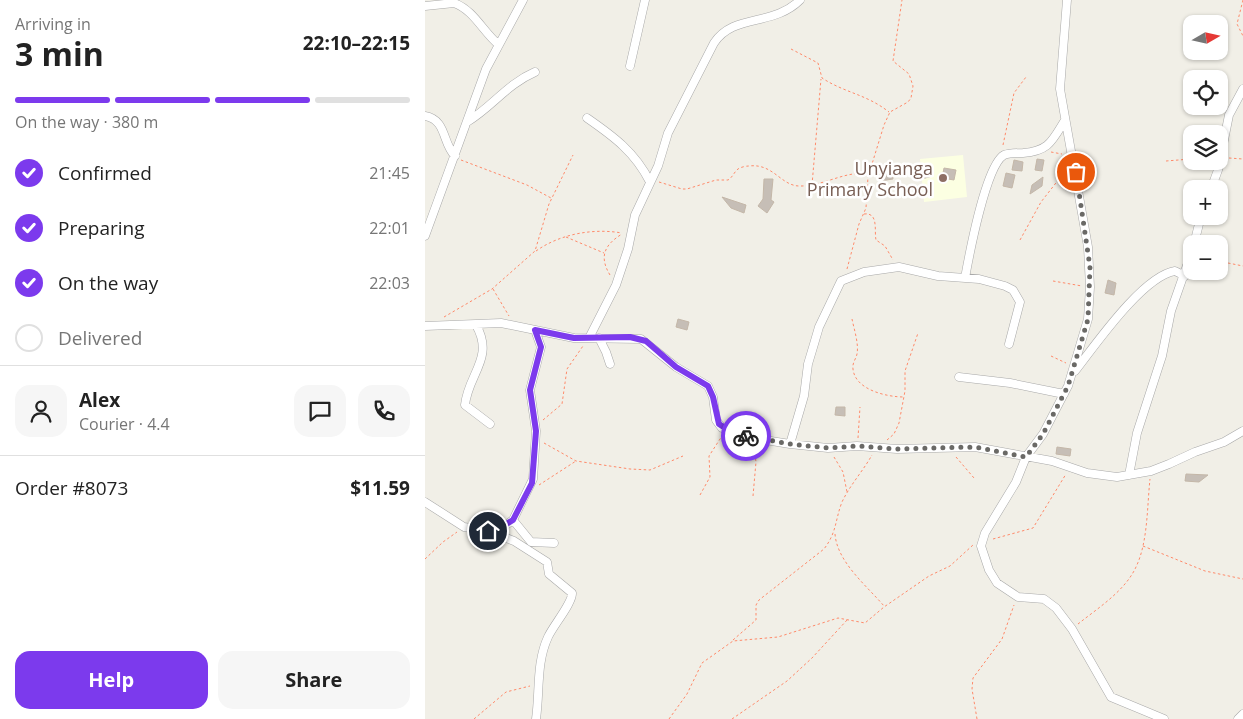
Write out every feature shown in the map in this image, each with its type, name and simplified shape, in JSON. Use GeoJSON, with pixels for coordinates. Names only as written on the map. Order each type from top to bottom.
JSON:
{"type":"FeatureCollection","features":[{"type":"Feature","properties":{"kind":"street"},"geometry":{"type":"LineString","coordinates":[[425,236],[487,69],[523,0]]}},
{"type":"Feature","properties":{"kind":"street"},"geometry":{"type":"LineString","coordinates":[[630,66],[645,0]]}},
{"type":"Feature","properties":{"kind":"street"},"geometry":{"type":"LineString","coordinates":[[587,338],[616,285],[628,249],[635,216],[658,166],[668,133],[700,66],[721,33],[730,27],[782,13],[800,0]]}},
{"type":"Feature","properties":{"kind":"street"},"geometry":{"type":"LineString","coordinates":[[1067,0],[1060,89],[1083,215],[1090,287],[1088,319],[1072,375],[1064,394],[1043,434],[1026,457],[1016,482],[981,543],[989,570],[997,583],[1018,597],[1039,597],[1050,602],[1071,629],[1111,697],[1163,719]]}},
{"type":"Feature","properties":{"kind":"street"},"geometry":{"type":"LineString","coordinates":[[425,6],[451,1],[473,16],[499,45]]}},
{"type":"Feature","properties":{"kind":"street"},"geometry":{"type":"LineString","coordinates":[[467,122],[478,116],[516,81],[535,72]]}},
{"type":"Feature","properties":{"kind":"street"},"geometry":{"type":"LineString","coordinates":[[1227,125],[1229,115],[1242,92]]}},
{"type":"Feature","properties":{"kind":"street"},"geometry":{"type":"LineString","coordinates":[[425,116],[440,124],[449,149],[455,156]]}},
{"type":"Feature","properties":{"kind":"street"},"geometry":{"type":"LineString","coordinates":[[587,118],[624,145],[640,164],[649,184]]}},
{"type":"Feature","properties":{"kind":"street"},"geometry":{"type":"LineString","coordinates":[[965,278],[977,220],[990,177],[1002,156],[1041,151],[1049,144],[1065,120]]}},
{"type":"Feature","properties":{"kind":"street"},"geometry":{"type":"LineString","coordinates":[[790,444],[802,402],[814,344],[826,312],[841,281],[864,272],[899,267],[938,276],[979,279],[1005,286],[1018,295],[1020,302],[1009,344]]}},
{"type":"Feature","properties":{"kind":"street"},"geometry":{"type":"LineString","coordinates":[[1072,375],[1143,289],[1167,272],[1175,271],[1183,275]]}},
{"type":"Feature","properties":{"kind":"street"},"geometry":{"type":"LineString","coordinates":[[1129,475],[1137,433],[1162,356],[1171,311],[1183,280]]}},
{"type":"Feature","properties":{"kind":"street"},"geometry":{"type":"LineString","coordinates":[[425,326],[501,323],[587,338],[630,337],[646,341],[676,367],[708,386],[713,397],[716,420],[727,430],[753,438],[790,444],[828,448],[857,446],[875,448],[975,447],[1069,466],[1087,473],[1107,477],[1151,471],[1224,442],[1243,431]]}},
{"type":"Feature","properties":{"kind":"street"},"geometry":{"type":"LineString","coordinates":[[477,325],[483,338],[483,351],[465,405],[490,424]]}},
{"type":"Feature","properties":{"kind":"street"},"geometry":{"type":"LineString","coordinates":[[425,502],[469,530],[488,531],[498,529],[513,520],[528,492],[533,478],[536,427],[530,390],[541,347],[535,330]]}},
{"type":"Feature","properties":{"kind":"street"},"geometry":{"type":"LineString","coordinates":[[599,338],[607,352],[610,364]]}},
{"type":"Feature","properties":{"kind":"street"},"geometry":{"type":"LineString","coordinates":[[959,377],[1009,383],[1064,394]]}},
{"type":"Feature","properties":{"kind":"street"},"geometry":{"type":"LineString","coordinates":[[513,520],[531,542],[554,543]]}},
{"type":"Feature","properties":{"kind":"street"},"geometry":{"type":"LineString","coordinates":[[488,531],[514,541],[544,560],[548,564],[549,574],[572,593],[571,602],[561,613],[543,649],[536,719]]}},
{"type":"Feature","properties":{"kind":"street"},"geometry":{"type":"LineString","coordinates":[[1238,719],[1243,714]]}},
{"type":"Feature","properties":{"kind":"path"},"geometry":{"type":"LineString","coordinates":[[841,281],[867,202],[870,174],[889,112],[908,102],[912,91],[909,74],[893,61],[902,0]]}},
{"type":"Feature","properties":{"kind":"path"},"geometry":{"type":"LineString","coordinates":[[1243,0],[1237,24],[1243,36]]}},
{"type":"Feature","properties":{"kind":"path"},"geometry":{"type":"LineString","coordinates":[[791,49],[818,63],[821,78],[812,185]]}},
{"type":"Feature","properties":{"kind":"path"},"geometry":{"type":"LineString","coordinates":[[1002,156],[1014,93],[1026,77]]}},
{"type":"Feature","properties":{"kind":"path"},"geometry":{"type":"LineString","coordinates":[[821,78],[839,89],[874,100],[889,112]]}},
{"type":"Feature","properties":{"kind":"path"},"geometry":{"type":"LineString","coordinates":[[1020,240],[1038,207],[1059,179],[1067,155],[1041,151]]}},
{"type":"Feature","properties":{"kind":"path"},"geometry":{"type":"LineString","coordinates":[[535,251],[552,199],[573,155]]}},
{"type":"Feature","properties":{"kind":"path"},"geometry":{"type":"LineString","coordinates":[[455,156],[457,159],[527,185],[552,199]]}},
{"type":"Feature","properties":{"kind":"path"},"geometry":{"type":"LineString","coordinates":[[1228,158],[1243,159]]}},
{"type":"Feature","properties":{"kind":"path"},"geometry":{"type":"LineString","coordinates":[[1166,160],[1183,159]]}},
{"type":"Feature","properties":{"kind":"path"},"geometry":{"type":"LineString","coordinates":[[649,184],[660,182],[687,189],[716,180],[728,180],[741,167],[759,166],[772,170],[792,186],[812,185],[860,173],[870,174]]}},
{"type":"Feature","properties":{"kind":"path"},"geometry":{"type":"LineString","coordinates":[[863,214],[867,213],[875,221],[876,240],[885,246],[899,267]]}},
{"type":"Feature","properties":{"kind":"path"},"geometry":{"type":"LineString","coordinates":[[444,317],[492,289],[535,251],[551,241],[566,236],[597,231],[623,233],[608,244],[604,253],[604,265],[616,285]]}},
{"type":"Feature","properties":{"kind":"path"},"geometry":{"type":"LineString","coordinates":[[566,236],[604,253]]}},
{"type":"Feature","properties":{"kind":"path"},"geometry":{"type":"LineString","coordinates":[[1228,263],[1243,266]]}},
{"type":"Feature","properties":{"kind":"path"},"geometry":{"type":"LineString","coordinates":[[1053,281],[1090,287]]}},
{"type":"Feature","properties":{"kind":"path"},"geometry":{"type":"LineString","coordinates":[[492,289],[508,315],[518,325]]}},
{"type":"Feature","properties":{"kind":"path"},"geometry":{"type":"LineString","coordinates":[[852,319],[857,352],[853,369],[857,378],[871,390],[890,397],[905,397]]}},
{"type":"Feature","properties":{"kind":"path"},"geometry":{"type":"LineString","coordinates":[[884,607],[843,557],[836,543],[835,534],[842,504],[847,493],[875,448],[897,429],[905,397],[905,371],[918,333]]}},
{"type":"Feature","properties":{"kind":"path"},"geometry":{"type":"LineString","coordinates":[[536,427],[562,404],[567,369],[587,338]]}},
{"type":"Feature","properties":{"kind":"path"},"geometry":{"type":"LineString","coordinates":[[1051,356],[1074,366]]}},
{"type":"Feature","properties":{"kind":"path"},"geometry":{"type":"LineString","coordinates":[[857,446],[860,407]]}},
{"type":"Feature","properties":{"kind":"path"},"geometry":{"type":"LineString","coordinates":[[700,495],[710,477],[709,456],[727,430]]}},
{"type":"Feature","properties":{"kind":"path"},"geometry":{"type":"LineString","coordinates":[[535,437],[576,460],[596,465],[643,470],[655,468],[683,456]]}},
{"type":"Feature","properties":{"kind":"path"},"geometry":{"type":"LineString","coordinates":[[753,438],[756,462],[753,496]]}},
{"type":"Feature","properties":{"kind":"path"},"geometry":{"type":"LineString","coordinates":[[828,448],[841,467],[847,493]]}},
{"type":"Feature","properties":{"kind":"path"},"geometry":{"type":"LineString","coordinates":[[946,448],[974,478]]}},
{"type":"Feature","properties":{"kind":"path"},"geometry":{"type":"LineString","coordinates":[[528,492],[576,460]]}},
{"type":"Feature","properties":{"kind":"path"},"geometry":{"type":"LineString","coordinates":[[733,641],[778,637],[838,618],[848,618],[865,623],[884,607],[929,576],[950,566],[968,548],[998,536],[1033,528],[1069,466]]}},
{"type":"Feature","properties":{"kind":"path"},"geometry":{"type":"LineString","coordinates":[[1071,629],[1125,584],[1136,568],[1142,546],[1151,471]]}},
{"type":"Feature","properties":{"kind":"path"},"geometry":{"type":"LineString","coordinates":[[425,559],[452,535],[469,530]]}},
{"type":"Feature","properties":{"kind":"path"},"geometry":{"type":"LineString","coordinates":[[669,719],[687,694],[702,663],[733,641],[755,620],[756,605],[759,600],[773,587],[824,549],[835,534]]}},
{"type":"Feature","properties":{"kind":"path"},"geometry":{"type":"LineString","coordinates":[[1142,546],[1205,571],[1243,579]]}},
{"type":"Feature","properties":{"kind":"path"},"geometry":{"type":"LineString","coordinates":[[977,719],[972,689],[973,678],[1002,639],[1018,597]]}},
{"type":"Feature","properties":{"kind":"path"},"geometry":{"type":"LineString","coordinates":[[732,719],[787,681],[812,658],[848,618]]}},
{"type":"Feature","properties":{"kind":"path"},"geometry":{"type":"LineString","coordinates":[[474,719],[506,692],[514,688],[538,686]]}},
{"type":"Feature","properties":{"kind":"shaded area","name":"Unyianga Primary School"},"geometry":{"type":"Polygon","coordinates":[[[963,155],[967,197],[924,202],[920,159],[963,155]]]}},
{"type":"Feature","properties":{"kind":"building"},"geometry":{"type":"Polygon","coordinates":[[[1037,159],[1044,160],[1042,171],[1035,170],[1037,159]]]}},
{"type":"Feature","properties":{"kind":"building"},"geometry":{"type":"Polygon","coordinates":[[[1014,160],[1023,162],[1022,171],[1012,170],[1014,160]]]}},
{"type":"Feature","properties":{"kind":"building"},"geometry":{"type":"Polygon","coordinates":[[[928,166],[932,176],[922,179],[918,169],[928,166]]]}},
{"type":"Feature","properties":{"kind":"building"},"geometry":{"type":"Polygon","coordinates":[[[944,168],[956,170],[954,180],[942,178],[944,168]]]}},
{"type":"Feature","properties":{"kind":"building"},"geometry":{"type":"Polygon","coordinates":[[[892,172],[893,179],[880,181],[879,174],[892,172]]]}},
{"type":"Feature","properties":{"kind":"building"},"geometry":{"type":"Polygon","coordinates":[[[1006,173],[1015,175],[1012,188],[1003,186],[1006,173]]]}},
{"type":"Feature","properties":{"kind":"building"},"geometry":{"type":"Polygon","coordinates":[[[1043,177],[1042,186],[1030,194],[1032,185],[1043,177]]]}},
{"type":"Feature","properties":{"kind":"building"},"geometry":{"type":"Polygon","coordinates":[[[764,179],[773,179],[771,200],[774,202],[767,213],[758,206],[763,199],[764,179]]]}},
{"type":"Feature","properties":{"kind":"building"},"geometry":{"type":"Polygon","coordinates":[[[722,197],[746,205],[744,213],[731,208],[722,197]]]}},
{"type":"Feature","properties":{"kind":"building"},"geometry":{"type":"Polygon","coordinates":[[[1108,280],[1116,283],[1114,295],[1105,293],[1108,280]]]}},
{"type":"Feature","properties":{"kind":"building"},"geometry":{"type":"Polygon","coordinates":[[[678,319],[689,322],[687,330],[676,327],[678,319]]]}},
{"type":"Feature","properties":{"kind":"building"},"geometry":{"type":"Polygon","coordinates":[[[836,407],[845,407],[845,416],[835,415],[836,407]]]}},
{"type":"Feature","properties":{"kind":"building"},"geometry":{"type":"Polygon","coordinates":[[[754,422],[763,422],[760,433],[751,431],[754,422]]]}},
{"type":"Feature","properties":{"kind":"building"},"geometry":{"type":"Polygon","coordinates":[[[1057,447],[1071,449],[1070,456],[1056,454],[1057,447]]]}},
{"type":"Feature","properties":{"kind":"building"},"geometry":{"type":"Polygon","coordinates":[[[1186,474],[1208,475],[1199,482],[1185,481],[1186,474]]]}},
{"type":"Feature","properties":{"kind":"way so far"},"geometry":{"type":"LineString","coordinates":[[746,436],[769,441],[828,448],[857,446],[897,449],[975,447],[1026,457],[1043,434],[1068,386],[1086,331],[1090,267],[1076,172]]}},
{"type":"Feature","properties":{"kind":"place","name":"Unyianga Primary School"},"geometry":{"type":"Point","coordinates":[943,178]}},
{"type":"Feature","properties":{"kind":"route"},"geometry":{"type":"LineString","coordinates":[[488,531],[498,529],[513,520],[532,483],[536,431],[530,390],[541,347],[535,330],[574,338],[630,337],[646,341],[676,367],[708,386],[713,397],[716,420],[722,428],[746,436]]}}]}
